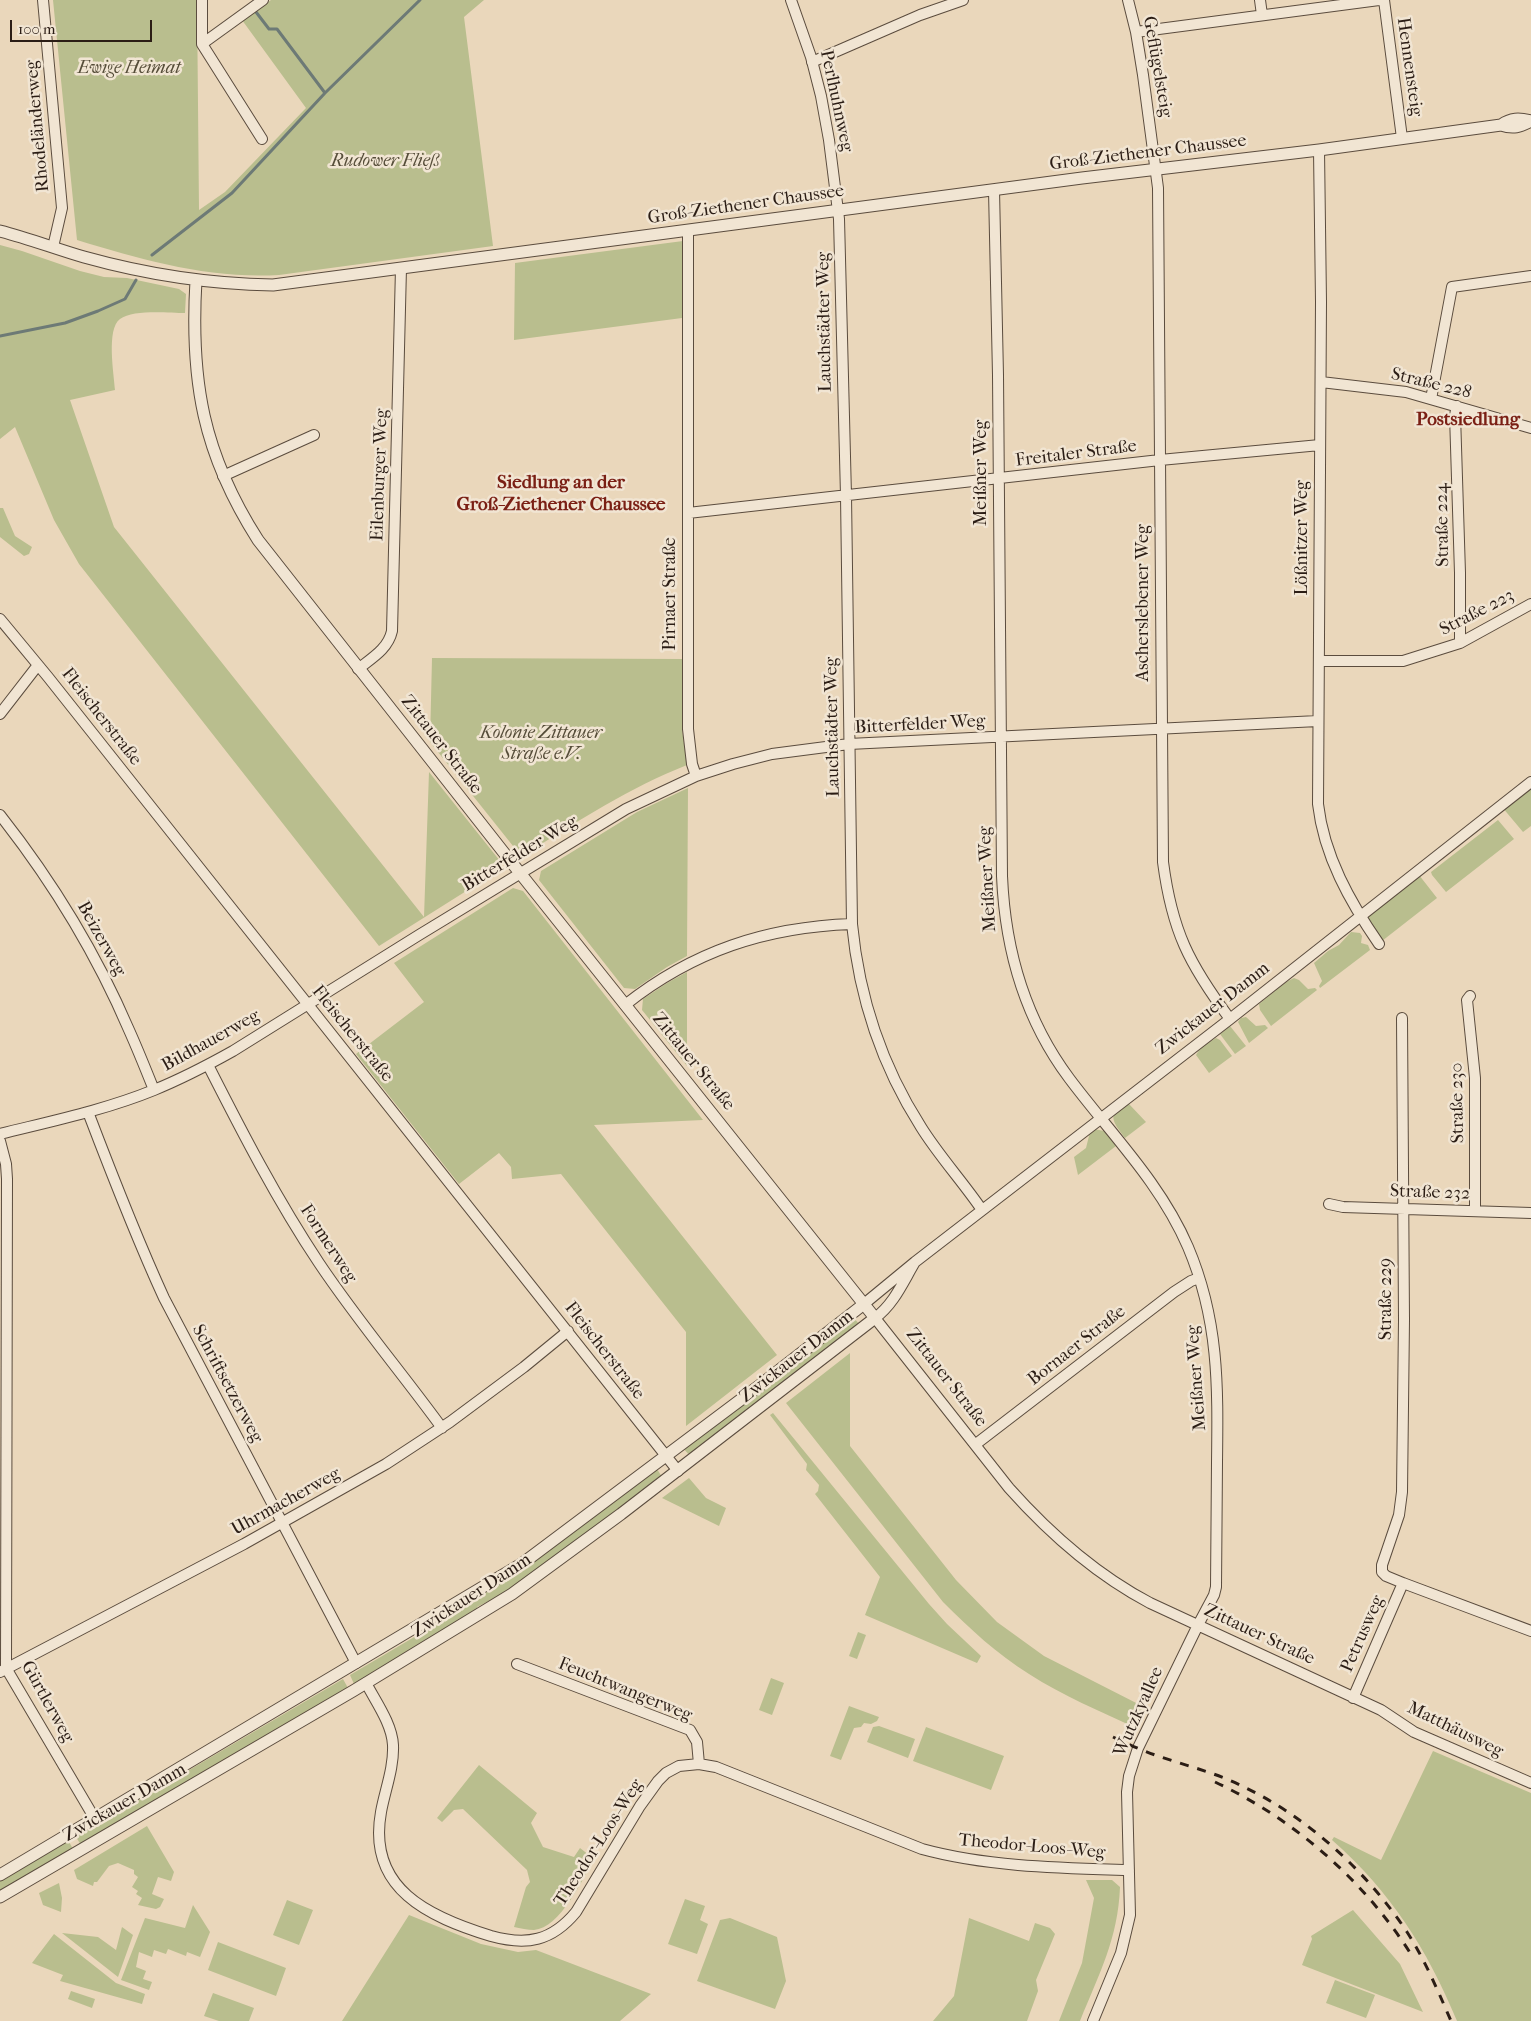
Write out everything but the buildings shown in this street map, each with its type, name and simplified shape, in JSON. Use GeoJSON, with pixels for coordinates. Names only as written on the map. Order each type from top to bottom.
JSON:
{"type":"FeatureCollection","features":[{"type":"Feature","properties":{"kind":"street","name":"Rhodeländerweg"},"geometry":{"type":"LineString","coordinates":[[43,0],[62,208],[53,247]]}},
{"type":"Feature","properties":{"kind":"street"},"geometry":{"type":"LineString","coordinates":[[202,0],[202,44],[262,139]]}},
{"type":"Feature","properties":{"kind":"street"},"geometry":{"type":"LineString","coordinates":[[202,44],[264,0]]}},
{"type":"Feature","properties":{"kind":"street","name":"Perlhuhnweg"},"geometry":{"type":"LineString","coordinates":[[791,0],[812,62],[829,140],[838,210]]}},
{"type":"Feature","properties":{"kind":"street"},"geometry":{"type":"LineString","coordinates":[[812,62],[920,15],[963,0]]}},
{"type":"Feature","properties":{"kind":"street","name":"Geflügelsteig"},"geometry":{"type":"LineString","coordinates":[[1128,0],[1136,32],[1156,169]]}},
{"type":"Feature","properties":{"kind":"street"},"geometry":{"type":"LineString","coordinates":[[1260,0],[1262,15]]}},
{"type":"Feature","properties":{"kind":"street"},"geometry":{"type":"LineString","coordinates":[[1136,32],[1379,0]]}},
{"type":"Feature","properties":{"kind":"street","name":"Hennensteig"},"geometry":{"type":"LineString","coordinates":[[1384,0],[1402,138]]}},
{"type":"Feature","properties":{"kind":"street","name":"Groß-Ziethener Chaussee"},"geometry":{"type":"LineString","coordinates":[[0,231],[85,257],[196,280],[244,285],[273,285],[838,210],[1319,150],[1501,125],[1509,120],[1520,118],[1531,121]]}},
{"type":"Feature","properties":{"kind":"street","name":"Lößnitzer Weg"},"geometry":{"type":"LineString","coordinates":[[1319,150],[1321,218],[1318,721],[1320,818],[1336,870],[1360,917]]}},
{"type":"Feature","properties":{"kind":"street","name":"Ascherslebener Weg"},"geometry":{"type":"LineString","coordinates":[[1156,169],[1163,862],[1167,896],[1177,929],[1192,964],[1230,1019]]}},
{"type":"Feature","properties":{"kind":"street","name":"Meißner Weg"},"geometry":{"type":"LineString","coordinates":[[994,190],[998,357],[1003,897],[1007,935],[1022,989],[1040,1033],[1068,1076],[1146,1175],[1171,1213],[1188,1248],[1209,1309],[1215,1356],[1218,1407],[1216,1587],[1214,1595],[1198,1625]]}},
{"type":"Feature","properties":{"kind":"street","name":"Lauchstädter Weg"},"geometry":{"type":"LineString","coordinates":[[838,210],[846,496],[852,924],[859,975],[878,1042],[895,1082],[922,1129],[982,1210]]}},
{"type":"Feature","properties":{"kind":"street","name":"Pirnaer Straße"},"geometry":{"type":"LineString","coordinates":[[688,231],[688,729],[692,764],[696,776]]}},
{"type":"Feature","properties":{"kind":"street","name":"Eilenburger Weg"},"geometry":{"type":"LineString","coordinates":[[358,668],[385,647],[390,640],[392,631],[401,268]]}},
{"type":"Feature","properties":{"kind":"street"},"geometry":{"type":"LineString","coordinates":[[1431,399],[1452,287],[1531,276]]}},
{"type":"Feature","properties":{"kind":"street","name":"Zittauer Straße"},"geometry":{"type":"LineString","coordinates":[[196,280],[195,342],[199,394],[210,442],[238,509],[258,540],[625,1005],[1026,1507],[1073,1553],[1124,1589],[1366,1704]]}},
{"type":"Feature","properties":{"kind":"street","name":"Straße 228"},"geometry":{"type":"LineString","coordinates":[[1321,382],[1406,392],[1531,428]]}},
{"type":"Feature","properties":{"kind":"street","name":"Straße 224"},"geometry":{"type":"LineString","coordinates":[[1457,406],[1455,415],[1460,573],[1460,643]]}},
{"type":"Feature","properties":{"kind":"street"},"geometry":{"type":"LineString","coordinates":[[223,476],[314,435]]}},
{"type":"Feature","properties":{"kind":"street","name":"Freitaler Straße"},"geometry":{"type":"LineString","coordinates":[[688,513],[1320,444]]}},
{"type":"Feature","properties":{"kind":"street","name":"Straße 223"},"geometry":{"type":"LineString","coordinates":[[1319,661],[1403,661],[1460,643],[1531,604]]}},
{"type":"Feature","properties":{"kind":"street","name":"Fleischerstraße"},"geometry":{"type":"LineString","coordinates":[[0,618],[678,1471]]}},
{"type":"Feature","properties":{"kind":"street"},"geometry":{"type":"LineString","coordinates":[[0,714],[38,665]]}},
{"type":"Feature","properties":{"kind":"street","name":"Bitterfelder Weg"},"geometry":{"type":"LineString","coordinates":[[419,935],[626,809],[696,776],[772,754],[849,744],[1318,721]]}},
{"type":"Feature","properties":{"kind":"street","name":"Zwickauer Damm"},"geometry":{"type":"LineString","coordinates":[[0,1875],[523,1563],[864,1304],[915,1262],[1230,1019],[1531,782]]}},
{"type":"Feature","properties":{"kind":"street","name":"Beizerweg"},"geometry":{"type":"LineString","coordinates":[[0,815],[72,918],[129,1029],[154,1090]]}},
{"type":"Feature","properties":{"kind":"street"},"geometry":{"type":"LineString","coordinates":[[1360,917],[1379,944]]}},
{"type":"Feature","properties":{"kind":"street"},"geometry":{"type":"LineString","coordinates":[[625,1005],[670,973],[704,956],[741,942],[777,931],[822,925],[852,924]]}},
{"type":"Feature","properties":{"kind":"street","name":"Bildhauerweg"},"geometry":{"type":"LineString","coordinates":[[0,1134],[88,1112],[154,1090],[208,1065],[419,935]]}},
{"type":"Feature","properties":{"kind":"street","name":"Straße 230"},"geometry":{"type":"LineString","coordinates":[[1470,996],[1467,1000],[1475,1078],[1475,1210]]}},
{"type":"Feature","properties":{"kind":"street","name":"Straße 229"},"geometry":{"type":"LineString","coordinates":[[1402,1018],[1404,1320],[1402,1498],[1399,1515],[1382,1565],[1382,1572],[1386,1576],[1403,1583]]}},
{"type":"Feature","properties":{"kind":"street","name":"Formerweg"},"geometry":{"type":"LineString","coordinates":[[208,1065],[247,1142],[314,1256],[370,1335],[442,1428]]}},
{"type":"Feature","properties":{"kind":"street","name":"Schriftsetzerweg"},"geometry":{"type":"LineString","coordinates":[[88,1112],[122,1201],[164,1298],[356,1663]]}},
{"type":"Feature","properties":{"kind":"street","name":"Gürtlerweg"},"geometry":{"type":"LineString","coordinates":[[0,1141],[6,1164],[7,1179],[3,1670],[95,1819]]}},
{"type":"Feature","properties":{"kind":"street","name":"Straße 232"},"geometry":{"type":"LineString","coordinates":[[1329,1204],[1343,1207],[1531,1213]]}},
{"type":"Feature","properties":{"kind":"street","name":"Zwickauer Damm"},"geometry":{"type":"LineString","coordinates":[[0,1897],[366,1683],[512,1594],[678,1471],[887,1309],[915,1262]]}},
{"type":"Feature","properties":{"kind":"street","name":"Bornaer Straße"},"geometry":{"type":"LineString","coordinates":[[976,1444],[1174,1292],[1199,1278]]}},
{"type":"Feature","properties":{"kind":"street","name":"Uhrmacherweg"},"geometry":{"type":"LineString","coordinates":[[3,1670],[343,1490],[442,1428],[524,1367],[568,1331]]}},
{"type":"Feature","properties":{"kind":"street"},"geometry":{"type":"LineString","coordinates":[[1403,1583],[1531,1631]]}},
{"type":"Feature","properties":{"kind":"street","name":"Petrusweg"},"geometry":{"type":"LineString","coordinates":[[1353,1698],[1403,1583]]}},
{"type":"Feature","properties":{"kind":"street","name":"Wutzkyallee"},"geometry":{"type":"LineString","coordinates":[[1093,2021],[1126,1937],[1130,1915],[1127,1792],[1129,1776],[1147,1729],[1198,1625]]}},
{"type":"Feature","properties":{"kind":"street","name":"Feuchtwangerweg"},"geometry":{"type":"LineString","coordinates":[[517,1664],[690,1730],[697,1742],[698,1764]]}},
{"type":"Feature","properties":{"kind":"street","name":"Theodor-Loos-Weg"},"geometry":{"type":"LineString","coordinates":[[366,1683],[390,1730],[393,1744],[391,1766],[378,1831],[380,1854],[386,1870],[392,1881],[425,1909],[466,1928],[494,1936],[523,1941],[535,1940],[556,1932],[576,1912],[640,1806],[658,1781],[666,1773],[679,1766],[698,1764],[710,1765],[914,1846],[941,1854],[994,1862],[1129,1870]]}},
{"type":"Feature","properties":{"kind":"street","name":"Matthäusweg"},"geometry":{"type":"LineString","coordinates":[[1366,1704],[1380,1710],[1414,1732],[1531,1783]]}},
{"type":"Feature","properties":{"kind":"green space","name":"Rudower Fließ"},"geometry":{"type":"Polygon","coordinates":[[[53,0],[197,0],[199,210],[225,192],[306,108],[242,20],[271,0],[484,0],[464,17],[493,246],[279,275],[253,275],[201,271],[151,261],[77,240],[53,0]]]}},
{"type":"Feature","properties":{"kind":"green space"},"geometry":{"type":"Polygon","coordinates":[[[683,241],[682,318],[514,340],[515,263],[683,241]]]}},
{"type":"Feature","properties":{"kind":"green space"},"geometry":{"type":"Polygon","coordinates":[[[0,245],[80,271],[104,277],[127,278],[179,289],[186,294],[185,313],[142,313],[120,319],[113,332],[112,342],[115,390],[70,400],[114,527],[424,917],[429,772],[500,861],[498,871],[379,946],[79,564],[54,520],[15,427],[0,439],[0,245]]]}},
{"type":"Feature","properties":{"kind":"green space"},"geometry":{"type":"Polygon","coordinates":[[[0,508],[3,508],[15,536],[32,547],[29,554],[24,556],[0,537],[0,508]]]}},
{"type":"Feature","properties":{"kind":"green space","name":"Kolonie Zittauer Straße e.V."},"geometry":{"type":"Polygon","coordinates":[[[432,658],[682,659],[682,729],[687,765],[625,794],[527,853],[517,851],[430,742],[432,658]]]}},
{"type":"Feature","properties":{"kind":"green space"},"geometry":{"type":"Polygon","coordinates":[[[1531,785],[1531,826],[1523,832],[1502,807],[1531,785]]]}},
{"type":"Feature","properties":{"kind":"green space"},"geometry":{"type":"Polygon","coordinates":[[[688,788],[687,956],[635,989],[624,988],[539,880],[541,871],[637,812],[688,788]]]}},
{"type":"Feature","properties":{"kind":"green space"},"geometry":{"type":"Polygon","coordinates":[[[1498,820],[1514,839],[1446,892],[1431,872],[1498,820]]]}},
{"type":"Feature","properties":{"kind":"green space"},"geometry":{"type":"Polygon","coordinates":[[[1419,875],[1437,898],[1382,941],[1368,916],[1419,875]]]}},
{"type":"Feature","properties":{"kind":"green space"},"geometry":{"type":"Polygon","coordinates":[[[513,888],[523,891],[703,1120],[594,1125],[777,1355],[686,1426],[686,1332],[561,1174],[512,1179],[511,1167],[499,1153],[459,1184],[356,1054],[424,1002],[394,963],[513,888]]]}},
{"type":"Feature","properties":{"kind":"green space"},"geometry":{"type":"Polygon","coordinates":[[[1351,932],[1360,933],[1362,936],[1361,943],[1368,945],[1370,950],[1320,988],[1319,986],[1322,981],[1314,963],[1328,951],[1339,945],[1351,932]]]}},
{"type":"Feature","properties":{"kind":"green space"},"geometry":{"type":"Polygon","coordinates":[[[687,972],[687,1066],[642,1010],[643,999],[687,972]]]}},
{"type":"Feature","properties":{"kind":"green space"},"geometry":{"type":"Polygon","coordinates":[[[1294,978],[1299,980],[1308,989],[1315,988],[1317,990],[1271,1026],[1260,1010],[1259,1004],[1286,982],[1294,978]]]}},
{"type":"Feature","properties":{"kind":"green space"},"geometry":{"type":"Polygon","coordinates":[[[1246,1017],[1256,1026],[1265,1025],[1268,1028],[1249,1043],[1238,1022],[1241,1018],[1246,1017]]]}},
{"type":"Feature","properties":{"kind":"green space"},"geometry":{"type":"Polygon","coordinates":[[[1230,1026],[1246,1046],[1235,1054],[1220,1034],[1230,1026]]]}},
{"type":"Feature","properties":{"kind":"green space"},"geometry":{"type":"Polygon","coordinates":[[[1216,1038],[1220,1040],[1232,1056],[1209,1073],[1196,1055],[1201,1047],[1216,1038]]]}},
{"type":"Feature","properties":{"kind":"green space"},"geometry":{"type":"Polygon","coordinates":[[[1129,1104],[1146,1122],[1125,1138],[1117,1128],[1114,1115],[1121,1107],[1129,1104]]]}},
{"type":"Feature","properties":{"kind":"green space"},"geometry":{"type":"Polygon","coordinates":[[[1094,1129],[1104,1131],[1116,1146],[1078,1175],[1074,1157],[1086,1148],[1090,1132],[1094,1129]]]}},
{"type":"Feature","properties":{"kind":"green space"},"geometry":{"type":"Polygon","coordinates":[[[853,1317],[860,1325],[690,1456],[683,1448],[853,1317]]]}},
{"type":"Feature","properties":{"kind":"green space"},"geometry":{"type":"Polygon","coordinates":[[[850,1353],[850,1446],[956,1580],[997,1622],[1044,1656],[1146,1708],[1136,1728],[1042,1682],[1006,1658],[963,1622],[943,1602],[786,1403],[850,1353]]]}},
{"type":"Feature","properties":{"kind":"green space"},"geometry":{"type":"Polygon","coordinates":[[[773,1413],[929,1604],[981,1656],[977,1663],[865,1615],[880,1577],[815,1494],[818,1491],[819,1485],[806,1470],[807,1464],[770,1415],[773,1413]]]}},
{"type":"Feature","properties":{"kind":"green space"},"geometry":{"type":"Polygon","coordinates":[[[657,1469],[662,1477],[549,1564],[526,1580],[477,1607],[478,1610],[354,1684],[350,1675],[443,1620],[526,1567],[657,1469]]]}},
{"type":"Feature","properties":{"kind":"green space"},"geometry":{"type":"Polygon","coordinates":[[[689,1478],[706,1498],[726,1508],[719,1526],[662,1498],[689,1478]]]}},
{"type":"Feature","properties":{"kind":"green space"},"geometry":{"type":"Polygon","coordinates":[[[858,1632],[866,1635],[857,1659],[849,1656],[858,1632]]]}},
{"type":"Feature","properties":{"kind":"green space"},"geometry":{"type":"Polygon","coordinates":[[[771,1678],[784,1683],[772,1715],[759,1710],[771,1678]]]}},
{"type":"Feature","properties":{"kind":"green space"},"geometry":{"type":"Polygon","coordinates":[[[343,1679],[348,1688],[81,1845],[76,1837],[343,1679]]]}},
{"type":"Feature","properties":{"kind":"green space"},"geometry":{"type":"Polygon","coordinates":[[[849,1706],[879,1717],[877,1721],[871,1724],[864,1723],[861,1727],[854,1728],[841,1760],[830,1756],[849,1706]]]}},
{"type":"Feature","properties":{"kind":"green space"},"geometry":{"type":"Polygon","coordinates":[[[879,1726],[915,1739],[908,1758],[867,1742],[873,1727],[879,1726]]]}},
{"type":"Feature","properties":{"kind":"green space"},"geometry":{"type":"Polygon","coordinates":[[[926,1727],[1004,1756],[991,1790],[913,1761],[926,1727]]]}},
{"type":"Feature","properties":{"kind":"green space"},"geometry":{"type":"Polygon","coordinates":[[[1433,1751],[1531,1793],[1531,2021],[1457,2021],[1420,1946],[1390,1901],[1332,1840],[1334,1837],[1381,1860],[1433,1751]]]}},
{"type":"Feature","properties":{"kind":"green space"},"geometry":{"type":"Polygon","coordinates":[[[479,1765],[537,1813],[531,1823],[543,1847],[574,1857],[580,1848],[594,1859],[562,1912],[544,1927],[534,1930],[514,1927],[526,1887],[530,1882],[527,1870],[463,1809],[454,1810],[442,1822],[437,1818],[479,1765]]]}},
{"type":"Feature","properties":{"kind":"green space"},"geometry":{"type":"Polygon","coordinates":[[[147,1826],[174,1872],[171,1881],[158,1877],[152,1894],[164,1899],[160,1907],[156,1909],[138,1905],[142,1898],[136,1894],[138,1891],[132,1887],[138,1877],[134,1874],[134,1870],[118,1863],[109,1866],[97,1882],[94,1882],[93,1886],[77,1879],[74,1870],[147,1826]]]}},
{"type":"Feature","properties":{"kind":"green space"},"geometry":{"type":"Polygon","coordinates":[[[68,1840],[73,1849],[0,1893],[0,1881],[68,1840]]]}},
{"type":"Feature","properties":{"kind":"green space"},"geometry":{"type":"Polygon","coordinates":[[[1086,1880],[1112,1880],[1120,1887],[1116,1923],[1106,1956],[1080,2021],[1059,2021],[1082,1963],[1094,1898],[1086,1880]]]}},
{"type":"Feature","properties":{"kind":"green space"},"geometry":{"type":"Polygon","coordinates":[[[59,1883],[62,1898],[61,1912],[43,1905],[39,1893],[59,1883]]]}},
{"type":"Feature","properties":{"kind":"green space"},"geometry":{"type":"Polygon","coordinates":[[[685,1899],[705,1906],[700,1920],[708,1924],[697,1954],[668,1944],[685,1899]]]}},
{"type":"Feature","properties":{"kind":"green space"},"geometry":{"type":"Polygon","coordinates":[[[287,1900],[313,1910],[299,1945],[273,1935],[287,1900]]]}},
{"type":"Feature","properties":{"kind":"green space"},"geometry":{"type":"Polygon","coordinates":[[[193,1905],[210,1932],[200,1957],[187,1952],[186,1956],[168,1949],[166,1954],[154,1950],[152,1957],[139,1952],[136,1967],[146,1971],[143,1979],[152,1982],[149,1990],[121,1980],[145,1918],[185,1928],[193,1905]]]}},
{"type":"Feature","properties":{"kind":"green space"},"geometry":{"type":"Polygon","coordinates":[[[1353,1910],[1400,1964],[1423,2012],[1302,1965],[1312,1939],[1311,1936],[1353,1910]]]}},
{"type":"Feature","properties":{"kind":"green space"},"geometry":{"type":"Polygon","coordinates":[[[409,1915],[481,1944],[518,1952],[536,1950],[651,1994],[620,2021],[342,2021],[409,1915]]]}},
{"type":"Feature","properties":{"kind":"green space"},"geometry":{"type":"Polygon","coordinates":[[[730,1918],[777,1937],[786,1981],[775,2009],[697,1981],[720,1920],[730,1918]]]}},
{"type":"Feature","properties":{"kind":"green space"},"geometry":{"type":"Polygon","coordinates":[[[969,1918],[1029,1941],[1035,1923],[1050,1928],[1055,1934],[1036,1980],[1038,1991],[1027,2021],[933,2021],[954,1996],[969,1918]]]}},
{"type":"Feature","properties":{"kind":"green space"},"geometry":{"type":"Polygon","coordinates":[[[122,1927],[133,1935],[118,1977],[62,1933],[98,1937],[116,1950],[122,1927]]]}},
{"type":"Feature","properties":{"kind":"green space"},"geometry":{"type":"Polygon","coordinates":[[[54,1934],[116,1983],[145,1994],[142,2004],[60,1981],[63,1975],[32,1963],[54,1934]]]}},
{"type":"Feature","properties":{"kind":"green space"},"geometry":{"type":"Polygon","coordinates":[[[218,1942],[286,1968],[276,1996],[208,1970],[218,1942]]]}},
{"type":"Feature","properties":{"kind":"green space"},"geometry":{"type":"Polygon","coordinates":[[[1335,1980],[1375,1995],[1366,2018],[1326,2003],[1335,1980]]]}},
{"type":"Feature","properties":{"kind":"green space"},"geometry":{"type":"Polygon","coordinates":[[[71,1991],[95,1999],[92,2008],[68,1999],[71,1991]]]}},
{"type":"Feature","properties":{"kind":"green space"},"geometry":{"type":"Polygon","coordinates":[[[213,1993],[254,2008],[249,2021],[219,2021],[204,2016],[213,1993]]]}},
{"type":"Feature","properties":{"kind":"waterway","name":"Rudower Fließ"},"geometry":{"type":"LineString","coordinates":[[152,255],[232,193],[325,93],[420,0]]}},
{"type":"Feature","properties":{"kind":"waterway"},"geometry":{"type":"LineString","coordinates":[[256,12],[269,29],[277,29],[325,93]]}},
{"type":"Feature","properties":{"kind":"waterway","name":"Rudower Fließ"},"geometry":{"type":"LineString","coordinates":[[0,336],[65,323],[98,311],[125,299],[136,280]]}},
{"type":"Feature","properties":{"kind":"railway"},"geometry":{"type":"LineString","coordinates":[[1113,1737],[1152,1754],[1234,1782],[1291,1814],[1314,1831],[1355,1868],[1374,1889],[1407,1932],[1431,1976],[1451,2021]]}},
{"type":"Feature","properties":{"kind":"railway"},"geometry":{"type":"LineString","coordinates":[[1215,1782],[1245,1797],[1274,1815],[1327,1856],[1374,1905],[1414,1959]]}},
{"type":"Feature","properties":{"kind":"district","name":"Postsiedlung"},"geometry":{"type":"Point","coordinates":[1468,420]}},
{"type":"Feature","properties":{"kind":"district","name":"Siedlung an der Groß-Ziethener Chaussee"},"geometry":{"type":"Point","coordinates":[561,494]}},
{"type":"Feature","properties":{"kind":"park label","name":"Ewige Heimat"},"geometry":{"type":"Point","coordinates":[129,69]}}]}
